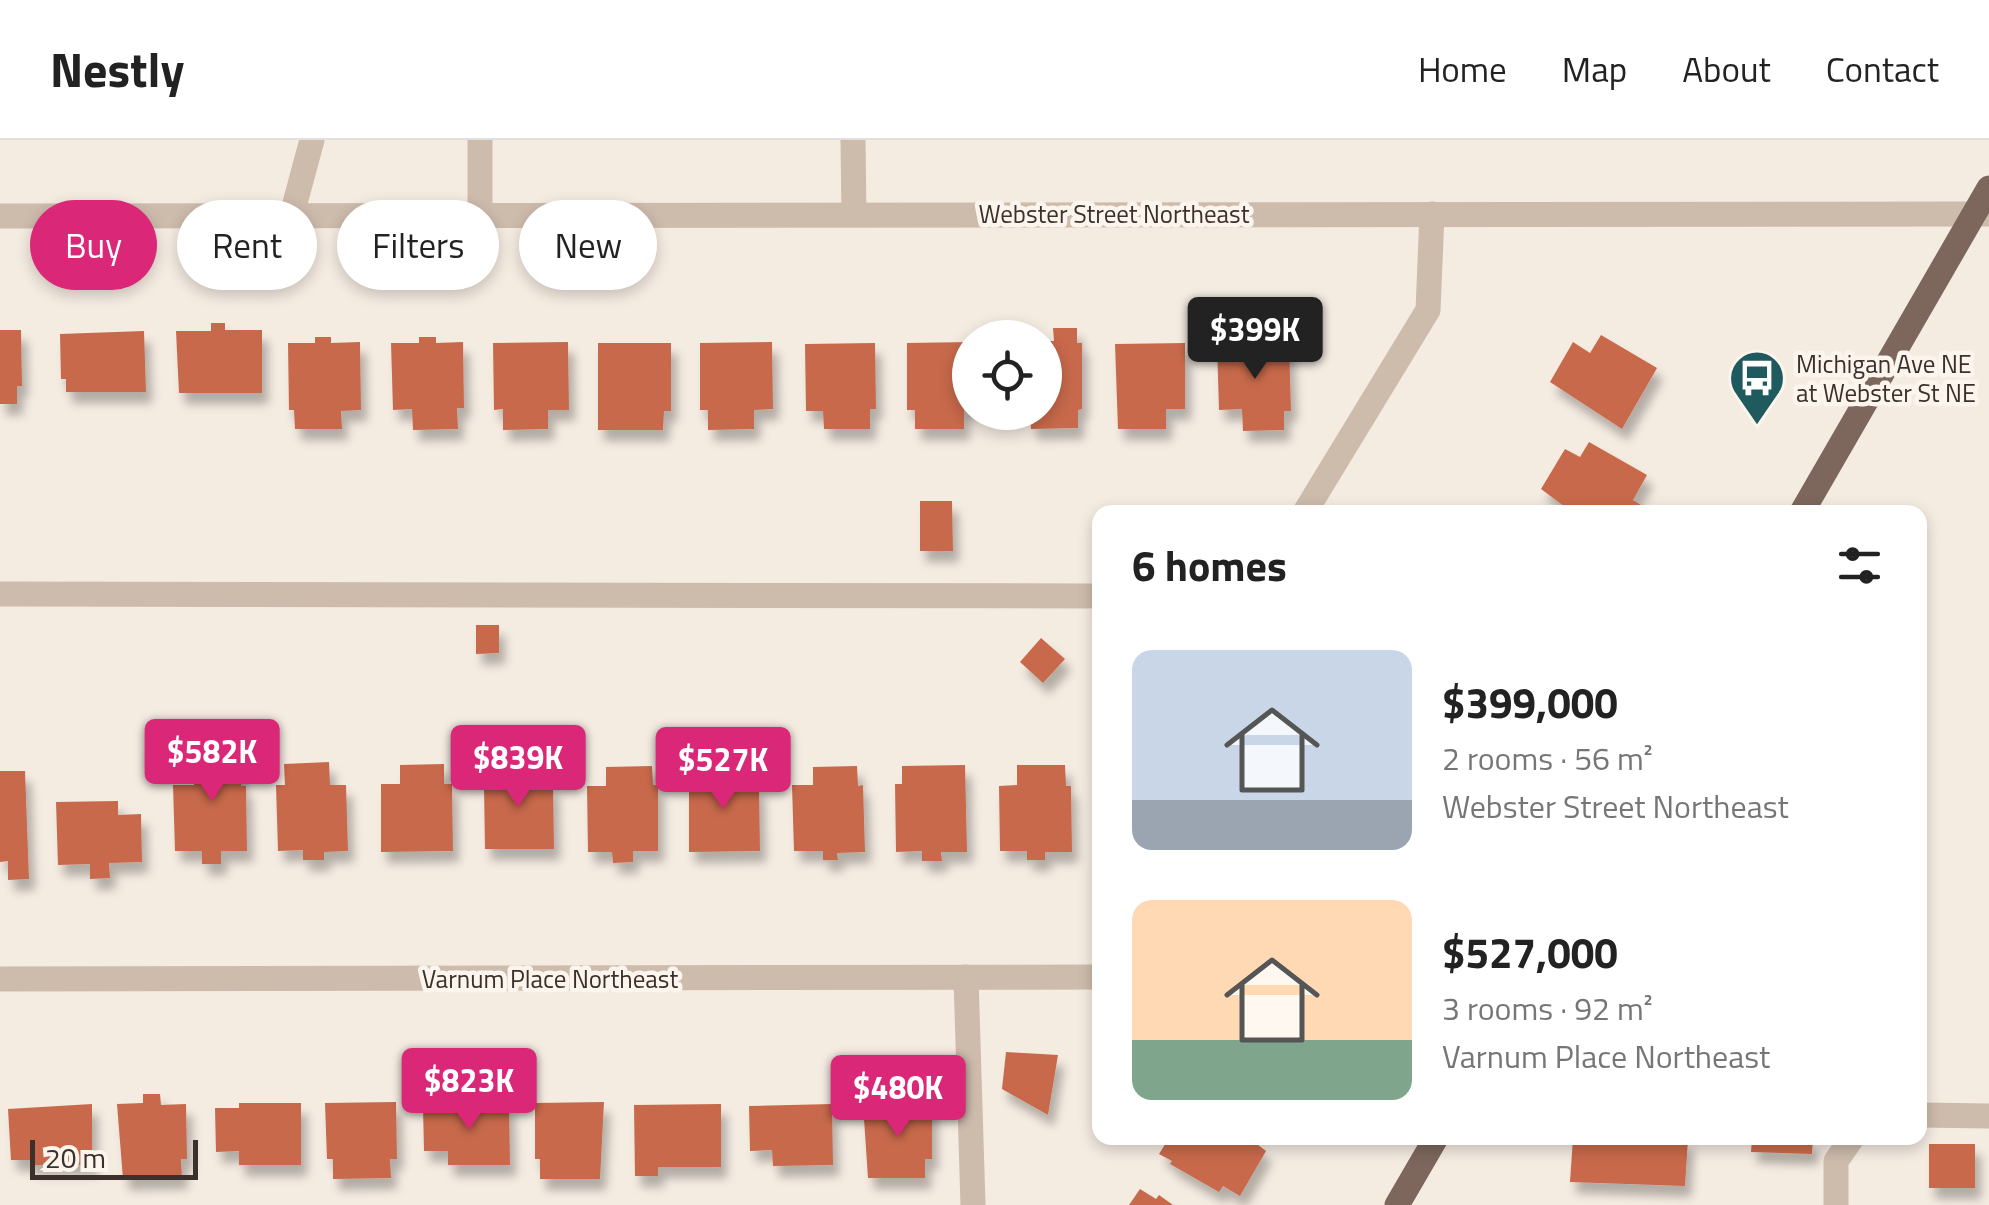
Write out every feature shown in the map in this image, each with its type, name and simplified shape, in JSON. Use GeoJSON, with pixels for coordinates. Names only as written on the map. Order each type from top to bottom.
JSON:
{"type":"FeatureCollection","features":[{"type":"Feature","properties":{"kind":"main road"},"geometry":{"type":"LineString","coordinates":[[1806,505],[1982,214],[1989,188]]}},
{"type":"Feature","properties":{"kind":"main road"},"geometry":{"type":"LineString","coordinates":[[1397,1205],[1432,1145]]}},
{"type":"Feature","properties":{"kind":"street"},"geometry":{"type":"LineString","coordinates":[[296,200],[312,140]]}},
{"type":"Feature","properties":{"kind":"street"},"geometry":{"type":"LineString","coordinates":[[480,140],[480,200]]}},
{"type":"Feature","properties":{"kind":"street"},"geometry":{"type":"LineString","coordinates":[[853,140],[854,214]]}},
{"type":"Feature","properties":{"kind":"street","name":"Webster Street Northeast"},"geometry":{"type":"LineString","coordinates":[[499,212],[1982,214]]}},
{"type":"Feature","properties":{"kind":"street"},"geometry":{"type":"LineString","coordinates":[[1308,505],[1428,310],[1432,214]]}},
{"type":"Feature","properties":{"kind":"street","name":"Webster Street Northeast"},"geometry":{"type":"LineString","coordinates":[[0,216],[177,215]]}},
{"type":"Feature","properties":{"kind":"street"},"geometry":{"type":"LineString","coordinates":[[0,594],[1092,596]]}},
{"type":"Feature","properties":{"kind":"street"},"geometry":{"type":"LineString","coordinates":[[966,977],[974,1205]]}},
{"type":"Feature","properties":{"kind":"street","name":"Varnum Place Northeast"},"geometry":{"type":"LineString","coordinates":[[0,979],[1092,977]]}},
{"type":"Feature","properties":{"kind":"street"},"geometry":{"type":"LineString","coordinates":[[1927,1115],[1989,1116]]}},
{"type":"Feature","properties":{"kind":"street"},"geometry":{"type":"LineString","coordinates":[[1836,1205],[1836,1161],[1847,1145]]}},
{"type":"Feature","properties":{"kind":"building"},"geometry":{"type":"Polygon","coordinates":[[[211,323],[225,323],[225,330],[262,330],[262,393],[179,393],[176,331],[211,331],[211,323]]]}},
{"type":"Feature","properties":{"kind":"building"},"geometry":{"type":"Polygon","coordinates":[[[1062,328],[1077,328],[1077,343],[1082,343],[1082,409],[1078,410],[1078,428],[1062,428],[1062,328]]]}},
{"type":"Feature","properties":{"kind":"building"},"geometry":{"type":"Polygon","coordinates":[[[0,330],[21,330],[22,386],[17,386],[17,404],[0,404],[0,330]]]}},
{"type":"Feature","properties":{"kind":"building"},"geometry":{"type":"Polygon","coordinates":[[[144,331],[146,392],[66,392],[66,379],[61,379],[60,334],[144,331]]]}},
{"type":"Feature","properties":{"kind":"building"},"geometry":{"type":"Polygon","coordinates":[[[1601,335],[1657,368],[1622,429],[1550,382],[1573,342],[1590,353],[1601,335]]]}},
{"type":"Feature","properties":{"kind":"building"},"geometry":{"type":"Polygon","coordinates":[[[315,337],[331,337],[331,343],[360,342],[361,410],[341,411],[342,429],[295,429],[294,410],[289,410],[288,343],[315,343],[315,337]]]}},
{"type":"Feature","properties":{"kind":"building"},"geometry":{"type":"Polygon","coordinates":[[[419,337],[436,337],[436,343],[463,342],[464,408],[457,408],[458,429],[413,430],[412,409],[393,410],[391,343],[419,343],[419,337]]]}},
{"type":"Feature","properties":{"kind":"building"},"geometry":{"type":"Polygon","coordinates":[[[1245,337],[1261,337],[1261,343],[1289,343],[1291,411],[1284,411],[1284,430],[1243,431],[1242,409],[1219,410],[1217,344],[1245,343],[1245,337]]]}},
{"type":"Feature","properties":{"kind":"building"},"geometry":{"type":"Polygon","coordinates":[[[568,342],[569,410],[548,410],[548,429],[503,430],[503,409],[494,410],[493,343],[568,342]]]}},
{"type":"Feature","properties":{"kind":"building"},"geometry":{"type":"Polygon","coordinates":[[[772,342],[773,409],[754,410],[754,429],[708,430],[708,410],[700,410],[700,343],[772,342]]]}},
{"type":"Feature","properties":{"kind":"building"},"geometry":{"type":"Polygon","coordinates":[[[952,342],[952,429],[915,429],[915,410],[907,410],[907,343],[952,342]]]}},
{"type":"Feature","properties":{"kind":"building"},"geometry":{"type":"Polygon","coordinates":[[[598,343],[671,343],[671,411],[664,411],[663,430],[598,430],[598,343]]]}},
{"type":"Feature","properties":{"kind":"building"},"geometry":{"type":"Polygon","coordinates":[[[875,343],[876,409],[870,409],[870,429],[824,429],[823,411],[806,411],[805,344],[875,343]]]}},
{"type":"Feature","properties":{"kind":"building"},"geometry":{"type":"Polygon","coordinates":[[[1185,343],[1185,409],[1166,409],[1166,429],[1118,429],[1115,344],[1185,343]]]}},
{"type":"Feature","properties":{"kind":"building"},"geometry":{"type":"Polygon","coordinates":[[[1589,442],[1647,475],[1633,500],[1641,505],[1563,505],[1541,489],[1565,449],[1580,457],[1589,442]]]}},
{"type":"Feature","properties":{"kind":"building"},"geometry":{"type":"Polygon","coordinates":[[[920,501],[952,501],[953,551],[920,551],[920,501]]]}},
{"type":"Feature","properties":{"kind":"building"},"geometry":{"type":"Polygon","coordinates":[[[476,625],[499,625],[499,653],[476,654],[476,625]]]}},
{"type":"Feature","properties":{"kind":"building"},"geometry":{"type":"Polygon","coordinates":[[[1041,638],[1065,659],[1043,683],[1020,662],[1041,638]]]}},
{"type":"Feature","properties":{"kind":"building"},"geometry":{"type":"Polygon","coordinates":[[[145,742],[157,742],[157,759],[145,759],[145,742]]]}},
{"type":"Feature","properties":{"kind":"building"},"geometry":{"type":"Polygon","coordinates":[[[240,743],[241,786],[246,786],[247,851],[221,851],[221,864],[202,864],[202,851],[175,851],[173,785],[194,785],[194,744],[240,743]]]}},
{"type":"Feature","properties":{"kind":"building"},"geometry":{"type":"Polygon","coordinates":[[[329,762],[330,785],[346,785],[348,851],[324,852],[324,860],[303,860],[303,850],[278,851],[276,785],[285,785],[284,764],[329,762]]]}},
{"type":"Feature","properties":{"kind":"building"},"geometry":{"type":"Polygon","coordinates":[[[444,764],[444,784],[452,784],[453,851],[381,852],[381,784],[400,784],[400,765],[444,764]]]}},
{"type":"Feature","properties":{"kind":"building"},"geometry":{"type":"Polygon","coordinates":[[[490,764],[534,764],[535,784],[553,784],[554,849],[485,849],[484,786],[490,786],[490,764]]]}},
{"type":"Feature","properties":{"kind":"building"},"geometry":{"type":"Polygon","coordinates":[[[965,765],[967,852],[941,852],[942,861],[922,861],[922,851],[896,852],[895,784],[902,784],[902,766],[965,765]]]}},
{"type":"Feature","properties":{"kind":"building"},"geometry":{"type":"Polygon","coordinates":[[[1017,765],[1065,765],[1066,786],[1071,786],[1072,852],[1045,852],[1045,860],[1027,860],[1027,851],[1000,851],[999,786],[1017,785],[1017,765]]]}},
{"type":"Feature","properties":{"kind":"building"},"geometry":{"type":"Polygon","coordinates":[[[652,766],[653,785],[658,785],[658,851],[633,851],[633,862],[613,863],[612,852],[588,852],[587,786],[606,786],[606,767],[652,766]]]}},
{"type":"Feature","properties":{"kind":"building"},"geometry":{"type":"Polygon","coordinates":[[[696,766],[742,766],[743,785],[759,785],[760,851],[689,852],[689,785],[696,785],[696,766]]]}},
{"type":"Feature","properties":{"kind":"building"},"geometry":{"type":"Polygon","coordinates":[[[857,766],[858,786],[863,785],[865,852],[837,853],[838,860],[823,860],[823,851],[794,851],[792,785],[813,785],[813,767],[857,766]]]}},
{"type":"Feature","properties":{"kind":"building"},"geometry":{"type":"Polygon","coordinates":[[[0,771],[25,771],[29,879],[8,880],[8,861],[0,862],[0,771]]]}},
{"type":"Feature","properties":{"kind":"building"},"geometry":{"type":"Polygon","coordinates":[[[118,801],[118,815],[141,814],[142,862],[109,863],[110,878],[90,879],[90,864],[58,865],[56,802],[118,801]]]}},
{"type":"Feature","properties":{"kind":"building"},"geometry":{"type":"Polygon","coordinates":[[[1006,1052],[1058,1055],[1048,1115],[1002,1089],[1006,1052]]]}},
{"type":"Feature","properties":{"kind":"building"},"geometry":{"type":"Polygon","coordinates":[[[143,1094],[160,1094],[161,1105],[186,1104],[187,1159],[181,1159],[182,1178],[123,1179],[117,1104],[143,1103],[143,1094]]]}},
{"type":"Feature","properties":{"kind":"building"},"geometry":{"type":"Polygon","coordinates":[[[396,1102],[397,1159],[390,1159],[391,1178],[333,1179],[333,1159],[327,1159],[325,1103],[396,1102]]]}},
{"type":"Feature","properties":{"kind":"building"},"geometry":{"type":"Polygon","coordinates":[[[509,1102],[510,1165],[448,1165],[448,1151],[424,1151],[423,1107],[509,1102]]]}},
{"type":"Feature","properties":{"kind":"building"},"geometry":{"type":"Polygon","coordinates":[[[604,1102],[600,1179],[540,1179],[540,1159],[535,1159],[535,1103],[604,1102]]]}},
{"type":"Feature","properties":{"kind":"building"},"geometry":{"type":"Polygon","coordinates":[[[239,1103],[301,1103],[301,1165],[239,1165],[239,1151],[216,1152],[215,1108],[239,1108],[239,1103]]]}},
{"type":"Feature","properties":{"kind":"building"},"geometry":{"type":"Polygon","coordinates":[[[932,1103],[932,1159],[925,1159],[925,1178],[868,1178],[863,1104],[932,1103]]]}},
{"type":"Feature","properties":{"kind":"building"},"geometry":{"type":"Polygon","coordinates":[[[92,1104],[92,1165],[30,1165],[30,1160],[11,1160],[8,1109],[92,1104]]]}},
{"type":"Feature","properties":{"kind":"building"},"geometry":{"type":"Polygon","coordinates":[[[721,1104],[721,1167],[658,1167],[658,1176],[635,1176],[634,1105],[721,1104]]]}},
{"type":"Feature","properties":{"kind":"building"},"geometry":{"type":"Polygon","coordinates":[[[832,1104],[833,1165],[773,1166],[772,1150],[750,1151],[749,1106],[832,1104]]]}},
{"type":"Feature","properties":{"kind":"building"},"geometry":{"type":"Polygon","coordinates":[[[1929,1144],[1975,1144],[1975,1188],[1929,1188],[1929,1144]]]}},
{"type":"Feature","properties":{"kind":"building"},"geometry":{"type":"Polygon","coordinates":[[[1165,1145],[1258,1145],[1266,1151],[1240,1196],[1223,1186],[1219,1192],[1159,1154],[1165,1145]]]}},
{"type":"Feature","properties":{"kind":"building"},"geometry":{"type":"Polygon","coordinates":[[[1573,1145],[1688,1145],[1685,1186],[1570,1182],[1573,1145]]]}},
{"type":"Feature","properties":{"kind":"building"},"geometry":{"type":"Polygon","coordinates":[[[1752,1145],[1813,1145],[1812,1154],[1751,1152],[1752,1145]]]}},
{"type":"Feature","properties":{"kind":"building"},"geometry":{"type":"Polygon","coordinates":[[[1140,1189],[1156,1199],[1159,1195],[1173,1205],[1129,1205],[1140,1189]]]}},
{"type":"Feature","properties":{"kind":"place","name":"Michigan Ave NE at Webster St NE"},"geometry":{"type":"Point","coordinates":[1757,427]}}]}
